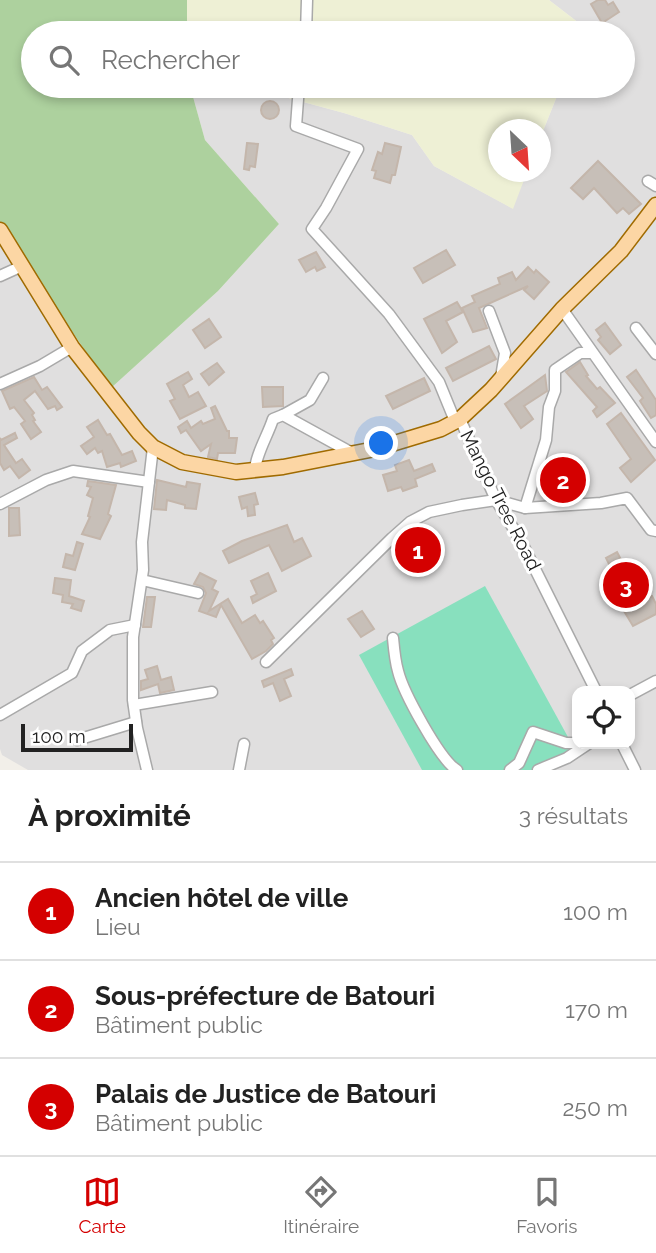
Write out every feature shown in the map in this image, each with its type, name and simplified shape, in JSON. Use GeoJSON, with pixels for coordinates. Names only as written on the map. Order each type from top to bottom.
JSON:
{"type":"FeatureCollection","features":[{"type":"Feature","properties":{"kind":"main road","name":"Mango Tree Road"},"geometry":{"type":"LineString","coordinates":[[457,420],[500,380],[562,309],[621,251],[656,205]]}},
{"type":"Feature","properties":{"kind":"main road"},"geometry":{"type":"LineString","coordinates":[[0,230],[72,346],[139,433],[153,447],[181,462],[236,472],[255,471],[399,443],[441,429],[457,420]]}},
{"type":"Feature","properties":{"kind":"street"},"geometry":{"type":"LineString","coordinates":[[306,21],[307,0]]}},
{"type":"Feature","properties":{"kind":"street"},"geometry":{"type":"LineString","coordinates":[[298,98],[296,127],[358,149],[312,229],[396,324],[439,382],[457,420]]}},
{"type":"Feature","properties":{"kind":"street"},"geometry":{"type":"LineString","coordinates":[[0,276],[22,266]]}},
{"type":"Feature","properties":{"kind":"street"},"geometry":{"type":"LineString","coordinates":[[562,309],[654,435]]}},
{"type":"Feature","properties":{"kind":"street"},"geometry":{"type":"LineString","coordinates":[[489,311],[505,353],[500,380]]}},
{"type":"Feature","properties":{"kind":"street"},"geometry":{"type":"LineString","coordinates":[[636,328],[656,354]]}},
{"type":"Feature","properties":{"kind":"street"},"geometry":{"type":"LineString","coordinates":[[0,384],[32,371],[72,346]]}},
{"type":"Feature","properties":{"kind":"street"},"geometry":{"type":"LineString","coordinates":[[526,509],[546,440],[549,407],[555,391],[555,370],[580,353],[592,353]]}},
{"type":"Feature","properties":{"kind":"street"},"geometry":{"type":"LineString","coordinates":[[255,471],[255,461],[273,419],[310,400],[323,378]]}},
{"type":"Feature","properties":{"kind":"street"},"geometry":{"type":"LineString","coordinates":[[283,415],[352,453]]}},
{"type":"Feature","properties":{"kind":"street","name":"Mango Tree Road"},"geometry":{"type":"LineString","coordinates":[[457,420],[594,686]]}},
{"type":"Feature","properties":{"kind":"street"},"geometry":{"type":"LineString","coordinates":[[147,770],[134,705],[135,625],[142,580],[142,542],[153,447]]}},
{"type":"Feature","properties":{"kind":"street"},"geometry":{"type":"LineString","coordinates":[[0,504],[46,480],[73,471],[149,482]]}},
{"type":"Feature","properties":{"kind":"street"},"geometry":{"type":"LineString","coordinates":[[266,662],[410,522],[429,512],[496,500],[526,509],[628,498],[651,530],[656,531]]}},
{"type":"Feature","properties":{"kind":"street"},"geometry":{"type":"LineString","coordinates":[[142,580],[198,593]]}},
{"type":"Feature","properties":{"kind":"street"},"geometry":{"type":"LineString","coordinates":[[0,715],[72,673],[82,652],[110,630],[135,625]]}},
{"type":"Feature","properties":{"kind":"street"},"geometry":{"type":"LineString","coordinates":[[393,638],[398,673],[427,731],[450,766],[457,770]]}},
{"type":"Feature","properties":{"kind":"street"},"geometry":{"type":"LineString","coordinates":[[635,692],[656,681]]}},
{"type":"Feature","properties":{"kind":"street"},"geometry":{"type":"LineString","coordinates":[[134,705],[212,691]]}},
{"type":"Feature","properties":{"kind":"street"},"geometry":{"type":"LineString","coordinates":[[77,740],[136,722]]}},
{"type":"Feature","properties":{"kind":"street"},"geometry":{"type":"LineString","coordinates":[[510,770],[519,763],[533,732],[572,743]]}},
{"type":"Feature","properties":{"kind":"street"},"geometry":{"type":"LineString","coordinates":[[239,770],[244,744]]}},
{"type":"Feature","properties":{"kind":"street"},"geometry":{"type":"LineString","coordinates":[[538,770],[580,749]]}},
{"type":"Feature","properties":{"kind":"street"},"geometry":{"type":"LineString","coordinates":[[624,749],[635,770]]}},
{"type":"Feature","properties":{"kind":"shaded area"},"geometry":{"type":"Polygon","coordinates":[[[549,0],[656,0],[656,770],[28,770],[2,755],[0,227],[111,388],[218,291],[279,224],[205,140],[193,98],[288,98],[412,135],[434,166],[512,208],[523,182],[551,182],[551,119],[548,119],[556,98],[635,98],[635,21],[576,21],[549,0]]]}},
{"type":"Feature","properties":{"kind":"green space"},"geometry":{"type":"Polygon","coordinates":[[[0,0],[187,0],[187,21],[21,21],[21,98],[193,98],[205,140],[279,224],[218,291],[111,388],[0,227],[0,0]]]}},
{"type":"Feature","properties":{"kind":"green space"},"geometry":{"type":"Polygon","coordinates":[[[187,0],[549,0],[576,21],[187,21],[187,0]]]}},
{"type":"Feature","properties":{"kind":"green space"},"geometry":{"type":"Polygon","coordinates":[[[288,98],[556,98],[548,119],[488,119],[488,182],[523,182],[513,209],[434,166],[412,135],[288,98]]]}},
{"type":"Feature","properties":{"kind":"green space"},"geometry":{"type":"Polygon","coordinates":[[[485,586],[572,749],[534,770],[422,770],[359,655],[485,586]]]}},
{"type":"Feature","properties":{"kind":"building"},"geometry":{"type":"Polygon","coordinates":[[[598,0],[605,0],[608,5],[613,2],[619,12],[601,21],[591,4],[598,0]]]}},
{"type":"Feature","properties":{"kind":"building"},"geometry":{"type":"Polygon","coordinates":[[[270,101],[276,104],[279,110],[276,116],[270,119],[264,116],[261,110],[264,104],[270,101]]]}},
{"type":"Feature","properties":{"kind":"building"},"geometry":{"type":"Polygon","coordinates":[[[247,143],[258,144],[255,167],[250,166],[249,170],[244,169],[247,143]]]}},
{"type":"Feature","properties":{"kind":"building"},"geometry":{"type":"Polygon","coordinates":[[[385,143],[401,147],[395,175],[392,175],[390,183],[374,178],[376,171],[372,170],[378,152],[382,154],[385,143]]]}},
{"type":"Feature","properties":{"kind":"building"},"geometry":{"type":"Polygon","coordinates":[[[598,161],[641,204],[629,214],[623,208],[617,213],[594,188],[583,199],[571,188],[598,161]]]}},
{"type":"Feature","properties":{"kind":"building"},"geometry":{"type":"Polygon","coordinates":[[[446,250],[455,265],[423,283],[414,268],[446,250]]]}},
{"type":"Feature","properties":{"kind":"building"},"geometry":{"type":"Polygon","coordinates":[[[316,252],[325,267],[317,271],[315,267],[306,272],[299,260],[316,252]]]}},
{"type":"Feature","properties":{"kind":"building"},"geometry":{"type":"Polygon","coordinates":[[[528,267],[534,273],[536,270],[549,282],[534,299],[524,290],[528,286],[479,308],[487,328],[473,332],[462,308],[475,302],[472,296],[500,284],[498,278],[512,272],[516,280],[528,267]]]}},
{"type":"Feature","properties":{"kind":"building"},"geometry":{"type":"Polygon","coordinates":[[[457,302],[463,312],[446,321],[457,342],[442,353],[424,319],[457,302]]]}},
{"type":"Feature","properties":{"kind":"building"},"geometry":{"type":"Polygon","coordinates":[[[209,319],[221,337],[205,348],[193,330],[209,319]]]}},
{"type":"Feature","properties":{"kind":"building"},"geometry":{"type":"Polygon","coordinates":[[[605,323],[621,345],[610,354],[598,340],[601,337],[596,330],[605,323]]]}},
{"type":"Feature","properties":{"kind":"building"},"geometry":{"type":"Polygon","coordinates":[[[489,346],[496,359],[453,381],[446,368],[489,346]]]}},
{"type":"Feature","properties":{"kind":"building"},"geometry":{"type":"Polygon","coordinates":[[[580,362],[588,375],[586,376],[597,389],[600,387],[615,403],[597,417],[593,411],[597,407],[566,372],[580,362]]]}},
{"type":"Feature","properties":{"kind":"building"},"geometry":{"type":"Polygon","coordinates":[[[217,363],[224,372],[209,385],[201,374],[217,363]]]}},
{"type":"Feature","properties":{"kind":"building"},"geometry":{"type":"Polygon","coordinates":[[[636,370],[656,400],[656,415],[651,418],[640,401],[643,398],[627,377],[636,370]]]}},
{"type":"Feature","properties":{"kind":"building"},"geometry":{"type":"Polygon","coordinates":[[[188,372],[192,379],[183,385],[189,397],[198,392],[206,406],[180,419],[170,401],[175,399],[167,384],[188,372]]]}},
{"type":"Feature","properties":{"kind":"building"},"geometry":{"type":"Polygon","coordinates":[[[545,375],[547,391],[524,406],[533,419],[521,428],[505,404],[545,375]]]}},
{"type":"Feature","properties":{"kind":"building"},"geometry":{"type":"Polygon","coordinates":[[[34,377],[42,390],[47,387],[62,407],[57,410],[55,406],[48,409],[35,391],[24,400],[34,413],[33,421],[41,432],[31,439],[21,424],[25,421],[14,407],[10,409],[2,391],[34,377]]]}},
{"type":"Feature","properties":{"kind":"building"},"geometry":{"type":"Polygon","coordinates":[[[424,378],[430,391],[393,409],[386,396],[424,378]]]}},
{"type":"Feature","properties":{"kind":"building"},"geometry":{"type":"Polygon","coordinates":[[[262,387],[283,387],[283,406],[263,407],[262,387]]]}},
{"type":"Feature","properties":{"kind":"building"},"geometry":{"type":"Polygon","coordinates":[[[215,406],[229,431],[229,438],[237,438],[235,453],[218,453],[217,459],[208,457],[211,444],[201,451],[186,430],[181,433],[178,427],[187,421],[191,428],[201,421],[203,424],[215,419],[211,408],[215,406]]]}},
{"type":"Feature","properties":{"kind":"building"},"geometry":{"type":"Polygon","coordinates":[[[621,413],[655,460],[631,482],[620,468],[631,459],[607,424],[621,413]]]}},
{"type":"Feature","properties":{"kind":"building"},"geometry":{"type":"Polygon","coordinates":[[[98,420],[122,455],[132,451],[136,461],[121,467],[120,463],[107,467],[102,451],[98,453],[95,448],[87,454],[81,446],[94,437],[87,427],[98,420]]]}},
{"type":"Feature","properties":{"kind":"building"},"geometry":{"type":"Polygon","coordinates":[[[15,433],[17,438],[4,445],[16,463],[22,459],[30,470],[19,478],[10,466],[4,470],[0,463],[0,438],[1,440],[15,433]]]}},
{"type":"Feature","properties":{"kind":"building"},"geometry":{"type":"Polygon","coordinates":[[[409,460],[414,471],[432,464],[435,471],[415,479],[417,486],[403,491],[401,487],[388,491],[383,475],[397,471],[395,465],[409,460]]]}},
{"type":"Feature","properties":{"kind":"building"},"geometry":{"type":"Polygon","coordinates":[[[565,460],[580,490],[559,498],[545,470],[565,460]]]}},
{"type":"Feature","properties":{"kind":"building"},"geometry":{"type":"Polygon","coordinates":[[[157,480],[186,487],[187,482],[200,484],[196,509],[185,508],[185,505],[167,500],[166,510],[154,509],[157,480]]]}},
{"type":"Feature","properties":{"kind":"building"},"geometry":{"type":"Polygon","coordinates":[[[88,481],[116,485],[108,514],[111,516],[100,539],[82,534],[90,517],[88,516],[93,498],[87,495],[91,487],[87,486],[88,481]]]}},
{"type":"Feature","properties":{"kind":"building"},"geometry":{"type":"Polygon","coordinates":[[[255,493],[258,504],[254,505],[255,515],[248,516],[247,507],[242,509],[239,497],[255,493]]]}},
{"type":"Feature","properties":{"kind":"building"},"geometry":{"type":"Polygon","coordinates":[[[9,508],[19,508],[20,535],[9,536],[9,508]]]}},
{"type":"Feature","properties":{"kind":"building"},"geometry":{"type":"Polygon","coordinates":[[[287,525],[294,542],[302,538],[311,556],[282,571],[269,545],[229,563],[223,551],[242,541],[287,525]]]}},
{"type":"Feature","properties":{"kind":"building"},"geometry":{"type":"Polygon","coordinates":[[[414,530],[431,565],[421,570],[405,537],[414,530]]]}},
{"type":"Feature","properties":{"kind":"building"},"geometry":{"type":"Polygon","coordinates":[[[77,542],[83,544],[75,570],[63,567],[66,554],[73,556],[77,542]]]}},
{"type":"Feature","properties":{"kind":"building"},"geometry":{"type":"Polygon","coordinates":[[[617,552],[642,600],[652,596],[656,604],[656,614],[633,626],[624,611],[630,607],[606,558],[617,552]]]}},
{"type":"Feature","properties":{"kind":"building"},"geometry":{"type":"Polygon","coordinates":[[[200,573],[216,581],[212,589],[218,592],[209,611],[228,599],[242,623],[255,615],[260,623],[263,621],[274,638],[271,640],[273,644],[266,651],[252,659],[221,605],[216,617],[199,611],[206,593],[203,587],[194,584],[200,573]]]}},
{"type":"Feature","properties":{"kind":"building"},"geometry":{"type":"Polygon","coordinates":[[[268,573],[276,591],[253,603],[251,597],[257,594],[251,581],[268,573]]]}},
{"type":"Feature","properties":{"kind":"building"},"geometry":{"type":"Polygon","coordinates":[[[55,578],[71,580],[69,596],[84,601],[81,611],[71,608],[73,604],[62,602],[63,595],[53,593],[55,578]]]}},
{"type":"Feature","properties":{"kind":"building"},"geometry":{"type":"Polygon","coordinates":[[[147,597],[155,597],[151,627],[143,627],[147,597]]]}},
{"type":"Feature","properties":{"kind":"building"},"geometry":{"type":"Polygon","coordinates":[[[362,611],[374,629],[361,637],[348,619],[362,611]]]}},
{"type":"Feature","properties":{"kind":"building"},"geometry":{"type":"Polygon","coordinates":[[[157,666],[161,680],[171,677],[174,690],[160,693],[158,684],[141,690],[141,681],[148,679],[145,670],[157,666]]]}},
{"type":"Feature","properties":{"kind":"building"},"geometry":{"type":"Polygon","coordinates":[[[291,669],[293,675],[284,679],[291,696],[280,701],[273,683],[264,687],[262,681],[291,669]]]}},
{"type":"Feature","properties":{"kind":"place","name":"Sous-préfecture de Batouri"},"geometry":{"type":"Point","coordinates":[563,480]}},
{"type":"Feature","properties":{"kind":"place","name":"Ancien hôtel de ville"},"geometry":{"type":"Point","coordinates":[418,550]}},
{"type":"Feature","properties":{"kind":"place","name":"Palais de Justice de Batouri"},"geometry":{"type":"Point","coordinates":[626,585]}}]}
